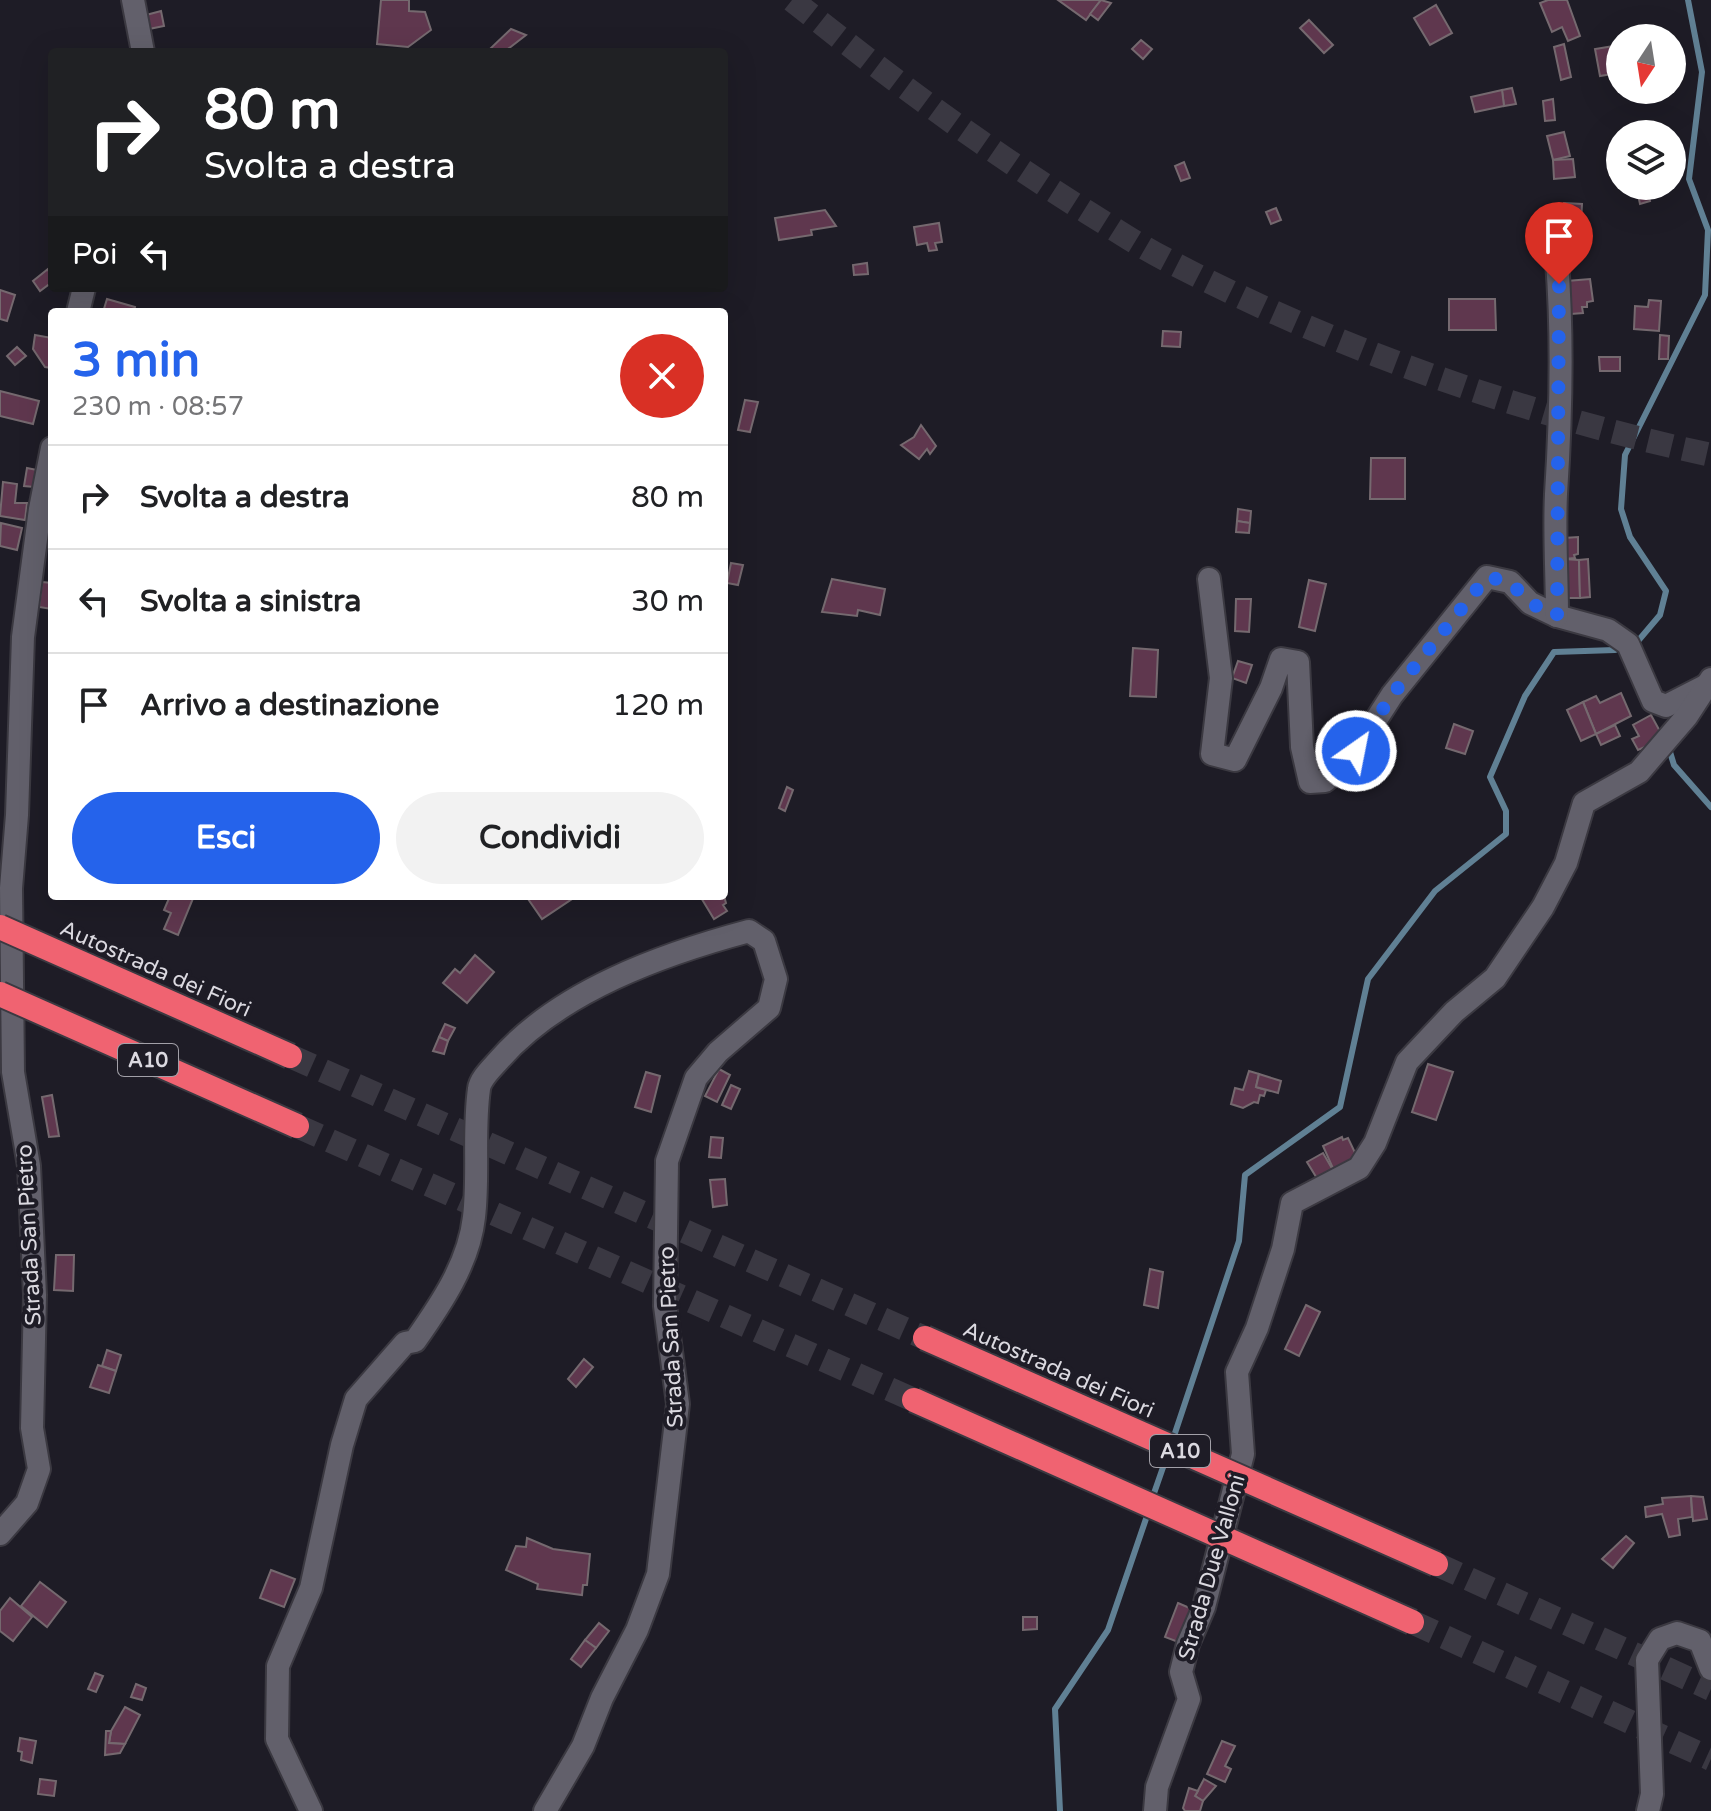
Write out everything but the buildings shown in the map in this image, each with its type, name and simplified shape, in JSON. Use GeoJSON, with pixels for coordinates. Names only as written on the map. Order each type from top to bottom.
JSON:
{"type":"FeatureCollection","features":[{"type":"Feature","properties":{"kind":"highway","name":"Autostrada dei Fiori"},"geometry":{"type":"LineString","coordinates":[[0,927],[290,1056]]}},
{"type":"Feature","properties":{"kind":"highway","name":"A10"},"geometry":{"type":"LineString","coordinates":[[0,994],[297,1126]]}},
{"type":"Feature","properties":{"kind":"highway","name":"Autostrada dei Fiori"},"geometry":{"type":"LineString","coordinates":[[925,1338],[1436,1564]]}},
{"type":"Feature","properties":{"kind":"highway"},"geometry":{"type":"LineString","coordinates":[[914,1400],[1412,1622]]}},
{"type":"Feature","properties":{"kind":"street"},"geometry":{"type":"LineString","coordinates":[[133,0],[142,48]]}},
{"type":"Feature","properties":{"kind":"street"},"geometry":{"type":"LineString","coordinates":[[1557,261],[1561,307],[1560,452],[1556,497],[1557,616]]}},
{"type":"Feature","properties":{"kind":"street","name":"Strada San Pietro"},"geometry":{"type":"LineString","coordinates":[[0,1534],[27,1503],[39,1469],[32,1428],[35,1295],[29,1166],[13,1072],[11,888],[17,815],[23,637],[48,468]]}},
{"type":"Feature","properties":{"kind":"street"},"geometry":{"type":"LineString","coordinates":[[1209,579],[1221,678],[1212,754],[1235,760],[1271,688],[1281,659],[1298,662],[1302,747],[1310,782],[1325,781],[1356,751],[1392,695],[1487,577],[1510,582],[1530,603],[1557,616],[1608,630],[1628,644],[1653,701],[1658,705],[1666,706],[1709,682]]}},
{"type":"Feature","properties":{"kind":"street","name":"Strada Due Valloni"},"geometry":{"type":"LineString","coordinates":[[1155,1811],[1157,1787],[1189,1699],[1181,1672],[1188,1644],[1204,1607],[1243,1454],[1237,1372],[1257,1328],[1283,1249],[1292,1203],[1359,1168],[1375,1143],[1407,1062],[1454,1012],[1495,978],[1543,907],[1566,863],[1584,803],[1639,772],[1687,716],[1709,682]]}},
{"type":"Feature","properties":{"kind":"street","name":"Strada San Pietro"},"geometry":{"type":"LineString","coordinates":[[311,1811],[277,1739],[278,1666],[311,1588],[342,1445],[356,1399],[405,1343],[415,1341],[457,1275],[468,1245],[474,1217],[479,1086],[530,1028],[604,982],[705,943],[749,931],[764,941],[776,979],[769,1008],[718,1052],[696,1078],[667,1161],[665,1306],[678,1404],[658,1574],[637,1630],[602,1698],[583,1746],[545,1811]]}},
{"type":"Feature","properties":{"kind":"street"},"geometry":{"type":"LineString","coordinates":[[1648,1811],[1652,1794],[1647,1660],[1660,1639],[1677,1633],[1700,1641],[1711,1669]]}},
{"type":"Feature","properties":{"kind":"waterway"},"geometry":{"type":"LineString","coordinates":[[1638,641],[1660,615],[1666,591],[1630,537],[1621,509],[1625,455],[1705,295],[1708,230],[1689,179],[1702,72],[1688,0]]}},
{"type":"Feature","properties":{"kind":"waterway"},"geometry":{"type":"LineString","coordinates":[[1172,1442],[1239,1241],[1245,1175],[1340,1107],[1368,979],[1435,891],[1506,834],[1506,811],[1490,777],[1525,696],[1554,652],[1615,650]]}},
{"type":"Feature","properties":{"kind":"waterway"},"geometry":{"type":"LineString","coordinates":[[1670,752],[1674,765],[1711,807]]}},
{"type":"Feature","properties":{"kind":"waterway"},"geometry":{"type":"LineString","coordinates":[[1152,1499],[1168,1453]]}},
{"type":"Feature","properties":{"kind":"waterway"},"geometry":{"type":"LineString","coordinates":[[1060,1811],[1055,1709],[1108,1630],[1149,1510]]}},
{"type":"Feature","properties":{"kind":"tunnel"},"geometry":{"type":"LineString","coordinates":[[792,0],[900,84],[1011,163],[1145,248],[1229,291],[1363,350],[1501,399],[1641,439],[1711,455]]}},
{"type":"Feature","properties":{"kind":"tunnel"},"geometry":{"type":"LineString","coordinates":[[290,1056],[925,1338]]}},
{"type":"Feature","properties":{"kind":"tunnel"},"geometry":{"type":"LineString","coordinates":[[297,1126],[914,1400]]}},
{"type":"Feature","properties":{"kind":"tunnel"},"geometry":{"type":"LineString","coordinates":[[1436,1564],[1711,1689]]}},
{"type":"Feature","properties":{"kind":"tunnel"},"geometry":{"type":"LineString","coordinates":[[1412,1622],[1711,1759]]}},
{"type":"Feature","properties":{"kind":"route"},"geometry":{"type":"LineString","coordinates":[[1356,751],[1392,695],[1487,577],[1510,582],[1530,603],[1557,616],[1559,284]]}}]}
